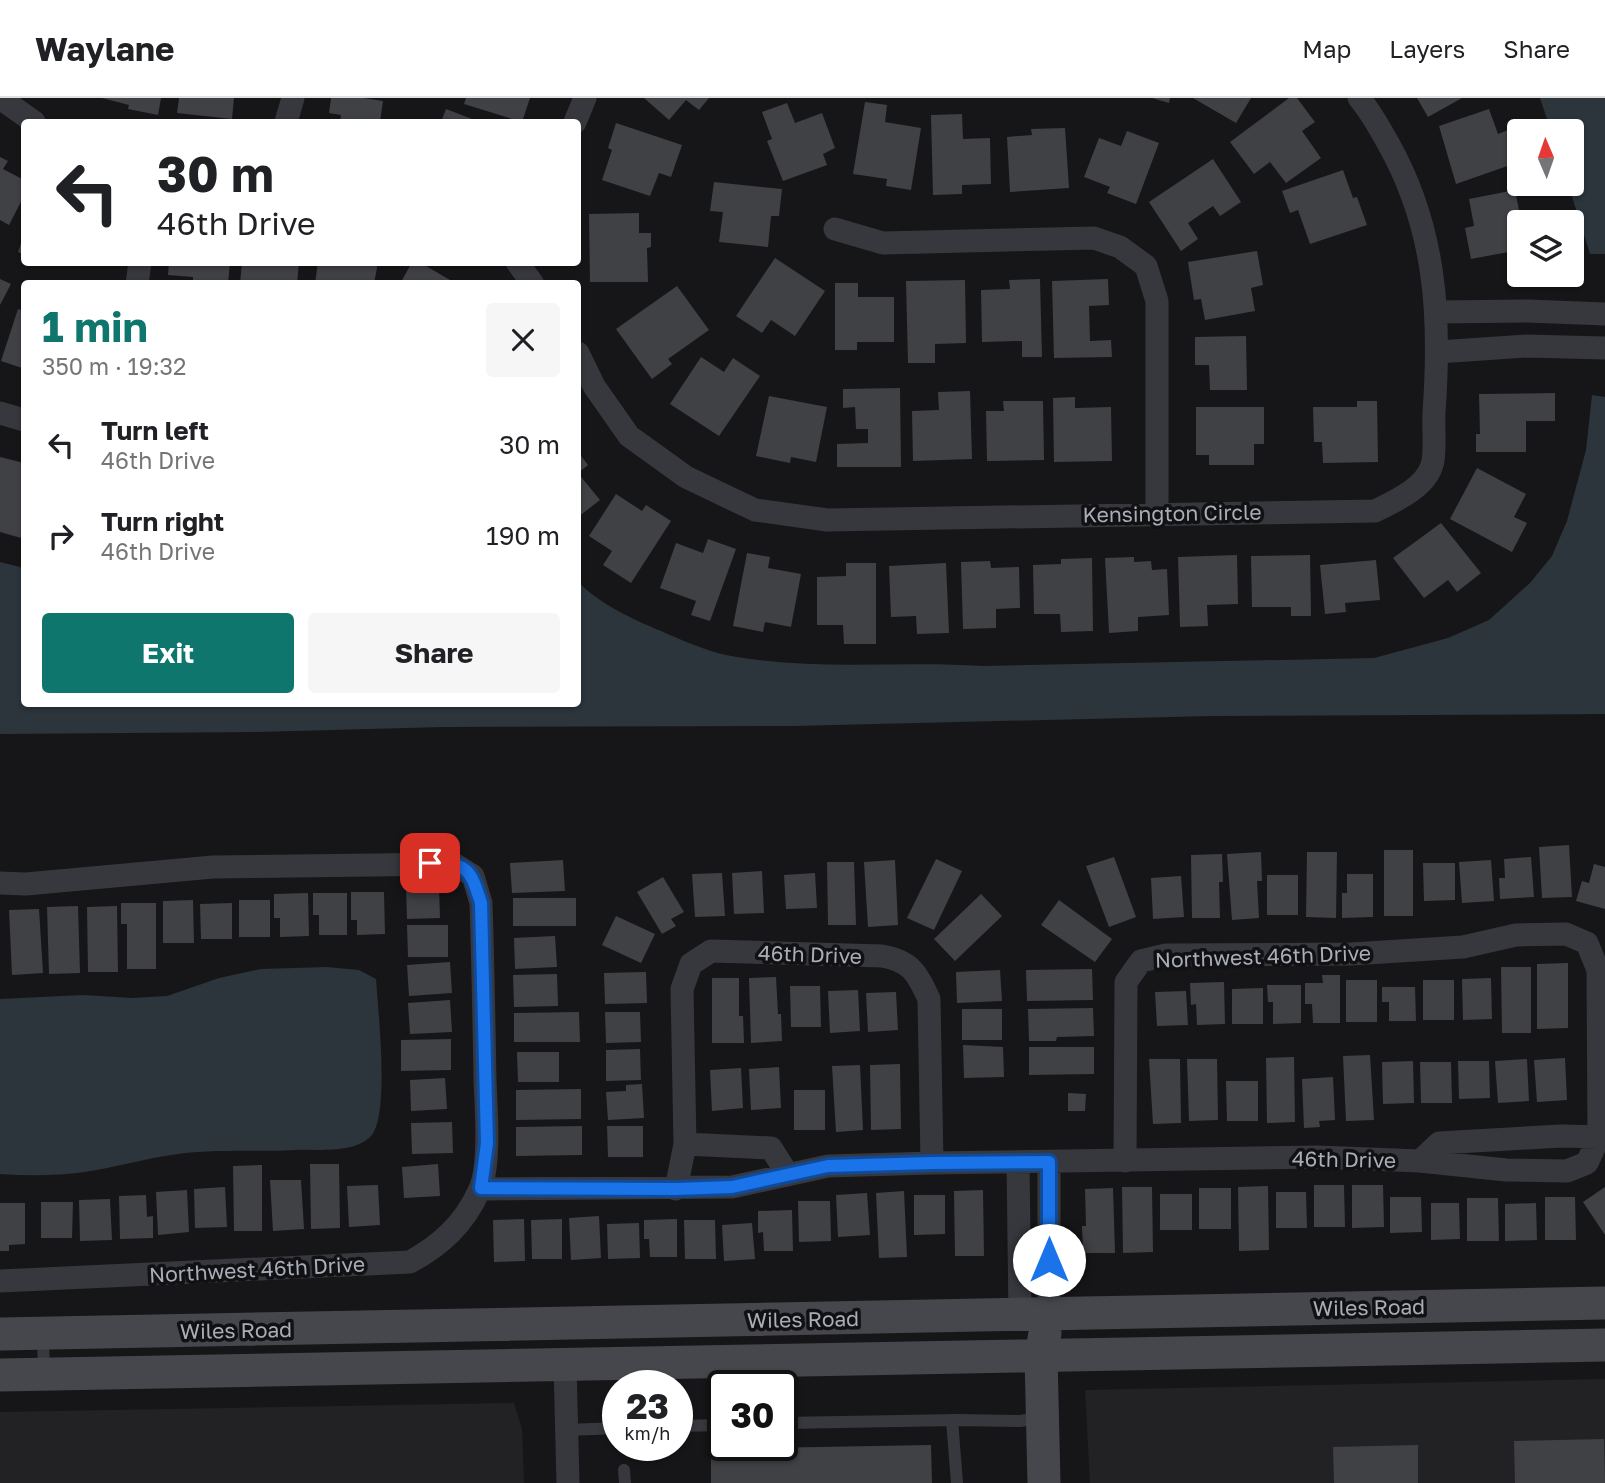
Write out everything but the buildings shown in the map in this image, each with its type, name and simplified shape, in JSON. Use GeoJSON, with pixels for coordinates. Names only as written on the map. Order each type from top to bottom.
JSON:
{"type":"FeatureCollection","features":[{"type":"Feature","properties":{"kind":"main road","name":"Wiles Road"},"geometry":{"type":"LineString","coordinates":[[0,1334],[1605,1303]]}},
{"type":"Feature","properties":{"kind":"main road"},"geometry":{"type":"LineString","coordinates":[[1035,1314],[1041,1356],[1044,1483]]}},
{"type":"Feature","properties":{"kind":"main road"},"geometry":{"type":"LineString","coordinates":[[565,1364],[589,1338],[615,1322]]}},
{"type":"Feature","properties":{"kind":"main road","name":"Wiles Road"},"geometry":{"type":"LineString","coordinates":[[0,1375],[1605,1345]]}},
{"type":"Feature","properties":{"kind":"street"},"geometry":{"type":"LineString","coordinates":[[287,119],[293,98]]}},
{"type":"Feature","properties":{"kind":"street"},"geometry":{"type":"LineString","coordinates":[[576,119],[585,98]]}},
{"type":"Feature","properties":{"kind":"street","name":"Kensington Circle"},"geometry":{"type":"LineString","coordinates":[[581,360],[594,386],[629,436],[686,477],[755,510],[827,520],[1375,511],[1412,492],[1432,466],[1438,352],[1437,312],[1430,251],[1404,171],[1369,110],[1359,98]]}},
{"type":"Feature","properties":{"kind":"street"},"geometry":{"type":"LineString","coordinates":[[0,99],[30,119]]}},
{"type":"Feature","properties":{"kind":"street"},"geometry":{"type":"LineString","coordinates":[[835,229],[883,243],[1094,238],[1120,247],[1146,266],[1157,301],[1157,513]]}},
{"type":"Feature","properties":{"kind":"street"},"geometry":{"type":"LineString","coordinates":[[1437,312],[1605,314]]}},
{"type":"Feature","properties":{"kind":"street"},"geometry":{"type":"LineString","coordinates":[[1438,352],[1527,346],[1605,348]]}},
{"type":"Feature","properties":{"kind":"street"},"geometry":{"type":"LineString","coordinates":[[0,413],[21,419]]}},
{"type":"Feature","properties":{"kind":"street"},"geometry":{"type":"LineString","coordinates":[[0,883],[26,884],[213,867],[454,864],[472,876],[481,903],[487,1143],[481,1188]]}},
{"type":"Feature","properties":{"kind":"street","name":"Northwest 46th Drive"},"geometry":{"type":"LineString","coordinates":[[1125,1161],[1126,982],[1141,961],[1166,955],[1351,954],[1463,947],[1516,935],[1566,934],[1587,943],[1598,970],[1599,1137]]}},
{"type":"Feature","properties":{"kind":"street","name":"46th Drive"},"geometry":{"type":"LineString","coordinates":[[676,1189],[685,1144],[682,989],[691,964],[711,951],[882,956],[900,959],[918,974],[929,999],[932,1163]]}},
{"type":"Feature","properties":{"kind":"street","name":"46th Drive"},"geometry":{"type":"LineString","coordinates":[[481,1188],[732,1187],[828,1166],[932,1163],[1318,1157],[1420,1161],[1506,1170],[1567,1171],[1587,1163],[1599,1137],[1561,1136],[1439,1143],[1420,1161]]}},
{"type":"Feature","properties":{"kind":"street"},"geometry":{"type":"LineString","coordinates":[[685,1144],[771,1148],[788,1175]]}},
{"type":"Feature","properties":{"kind":"street"},"geometry":{"type":"LineString","coordinates":[[1018,1162],[1035,1314]]}},
{"type":"Feature","properties":{"kind":"street"},"geometry":{"type":"LineString","coordinates":[[1035,1314],[1049,1162]]}},
{"type":"Feature","properties":{"kind":"street","name":"Northwest 46th Drive"},"geometry":{"type":"LineString","coordinates":[[0,1281],[410,1262],[435,1248],[450,1235],[481,1188]]}},
{"type":"Feature","properties":{"kind":"street"},"geometry":{"type":"LineString","coordinates":[[565,1364],[568,1483]]}},
{"type":"Feature","properties":{"kind":"lane"},"geometry":{"type":"LineString","coordinates":[[43,1333],[44,1374]]}},
{"type":"Feature","properties":{"kind":"lane"},"geometry":{"type":"LineString","coordinates":[[798,1423],[1020,1421],[1043,1418]]}},
{"type":"Feature","properties":{"kind":"lane"},"geometry":{"type":"LineString","coordinates":[[952,1420],[957,1483]]}},
{"type":"Feature","properties":{"kind":"lane"},"geometry":{"type":"LineString","coordinates":[[567,1430],[602,1429]]}},
{"type":"Feature","properties":{"kind":"shaded area"},"geometry":{"type":"Polygon","coordinates":[[[1540,98],[1605,98],[1605,254],[1590,254],[1584,235],[1584,210],[1576,210],[1572,196],[1584,196],[1584,119],[1547,119],[1540,98]]]}},
{"type":"Feature","properties":{"kind":"shaded area"},"geometry":{"type":"Polygon","coordinates":[[[1592,395],[1605,397],[1605,714],[1211,716],[793,726],[443,727],[0,734],[0,562],[21,567],[21,707],[581,707],[581,584],[617,610],[676,638],[718,653],[758,660],[823,664],[984,666],[1374,658],[1448,638],[1489,620],[1530,583],[1552,556],[1567,521],[1586,450],[1592,395]]]}},
{"type":"Feature","properties":{"kind":"shaded area"},"geometry":{"type":"Polygon","coordinates":[[[327,967],[359,970],[376,979],[381,1061],[380,1107],[377,1125],[364,1142],[335,1149],[193,1152],[63,1174],[0,1174],[0,999],[83,995],[132,998],[167,996],[219,978],[261,969],[327,967]]]}},
{"type":"Feature","properties":{"kind":"shaded area"},"geometry":{"type":"Polygon","coordinates":[[[1605,1379],[1605,1483],[1090,1483],[1085,1390],[1605,1379]]]}},
{"type":"Feature","properties":{"kind":"shaded area"},"geometry":{"type":"Polygon","coordinates":[[[514,1403],[522,1429],[524,1483],[0,1483],[0,1412],[514,1403]]]}},
{"type":"Feature","properties":{"kind":"route"},"geometry":{"type":"LineString","coordinates":[[430,863],[454,864],[472,876],[481,903],[487,1143],[481,1188],[732,1187],[828,1166],[1049,1162],[1049,1260]]}}]}
